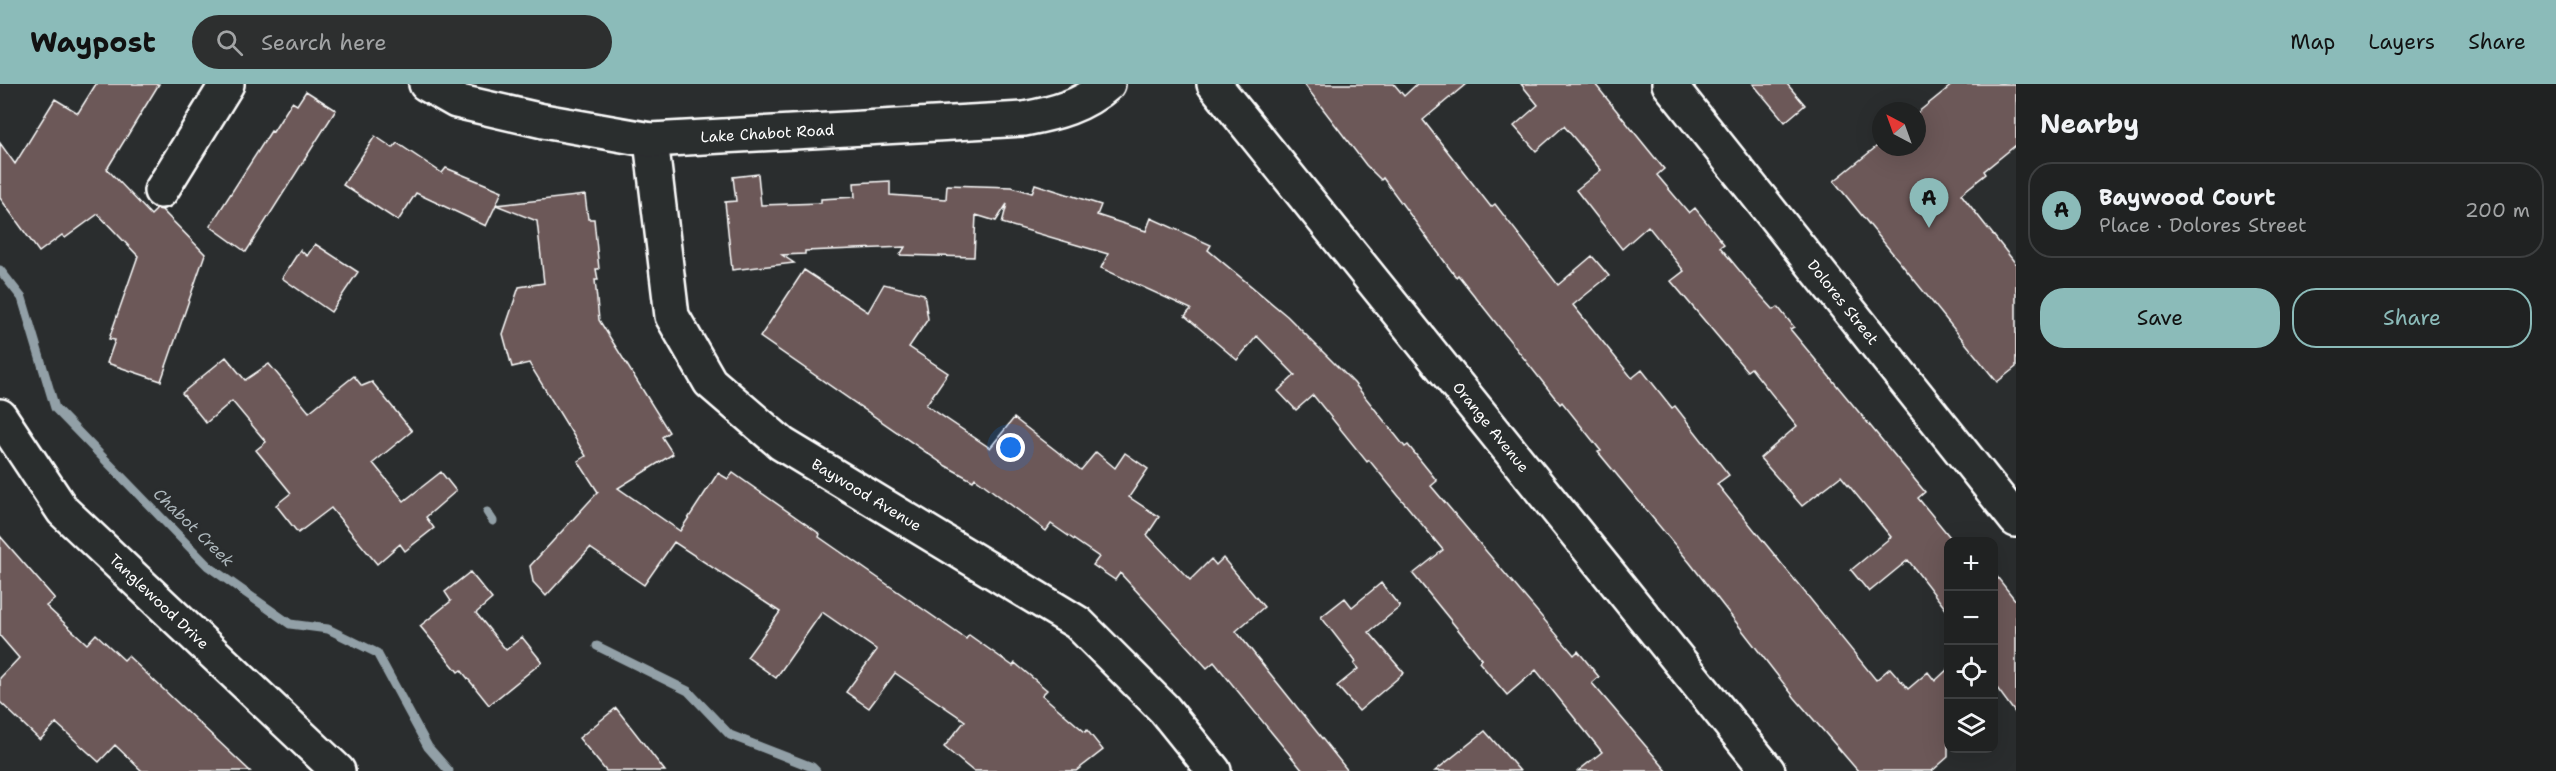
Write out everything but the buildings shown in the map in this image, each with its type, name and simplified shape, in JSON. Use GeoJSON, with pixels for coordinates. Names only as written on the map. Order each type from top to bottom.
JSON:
{"type":"FeatureCollection","features":[{"type":"Feature","properties":{"kind":"street"},"geometry":{"type":"LineString","coordinates":[[161,191],[227,84]]}},
{"type":"Feature","properties":{"kind":"street","name":"Lake Chabot Road"},"geometry":{"type":"LineString","coordinates":[[426,84],[456,101],[543,121],[651,140],[1024,119],[1059,113],[1094,96],[1108,84]]}},
{"type":"Feature","properties":{"kind":"street","name":"Orange Avenue"},"geometry":{"type":"LineString","coordinates":[[1214,84],[1768,771]]}},
{"type":"Feature","properties":{"kind":"street","name":"Dolores Street"},"geometry":{"type":"LineString","coordinates":[[1669,84],[2016,520]]}},
{"type":"Feature","properties":{"kind":"street","name":"Baywood Avenue"},"geometry":{"type":"LineString","coordinates":[[651,140],[672,316],[710,382],[782,444],[1078,623],[1164,709],[1214,771]]}},
{"type":"Feature","properties":{"kind":"street","name":"Tanglewood Drive"},"geometry":{"type":"LineString","coordinates":[[0,416],[63,511],[338,771]]}},
{"type":"Feature","properties":{"kind":"waterway","name":"Chabot Creek"},"geometry":{"type":"LineString","coordinates":[[0,270],[22,298],[55,408],[208,566],[290,624],[328,629],[377,653],[428,747],[449,771]]}},
{"type":"Feature","properties":{"kind":"waterway"},"geometry":{"type":"LineString","coordinates":[[487,512],[493,521]]}},
{"type":"Feature","properties":{"kind":"waterway"},"geometry":{"type":"LineString","coordinates":[[597,646],[688,691],[730,735],[812,767],[816,771]]}},
{"type":"Feature","properties":{"kind":"place","name":"Baywood Court"},"geometry":{"type":"Point","coordinates":[1929,228]}}]}
